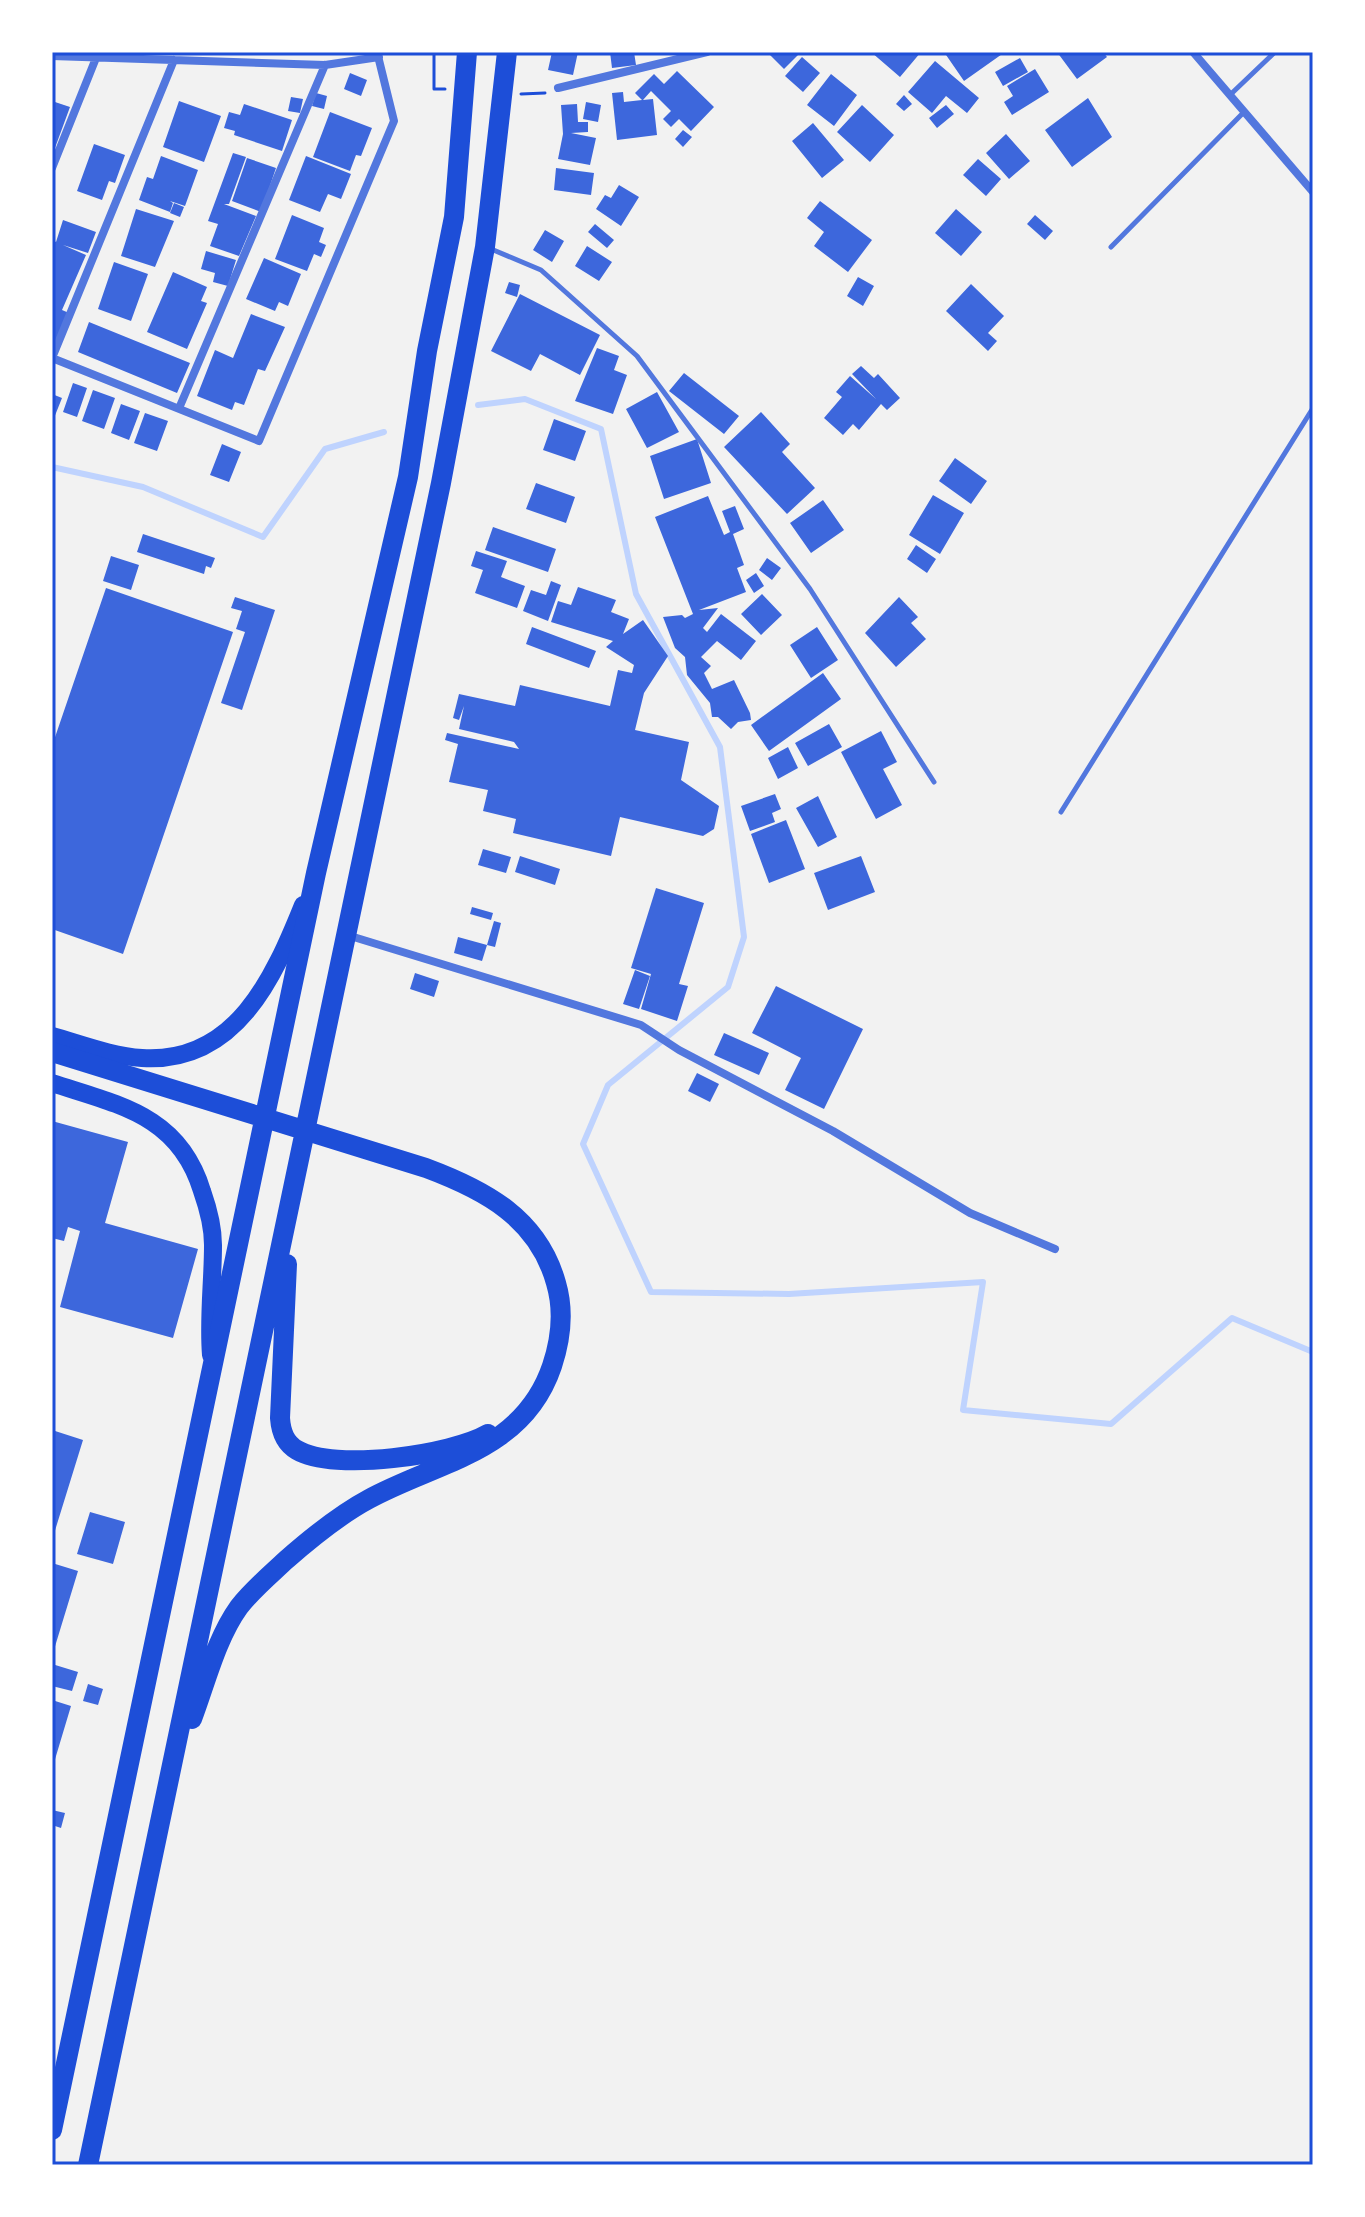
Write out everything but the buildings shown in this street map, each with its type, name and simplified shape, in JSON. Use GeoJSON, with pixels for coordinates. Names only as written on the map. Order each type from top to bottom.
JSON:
{"type":"FeatureCollection","features":[{"type":"Feature","properties":{"kind":"highway"},"geometry":{"type":"LineString","coordinates":[[52,2130],[316,873],[408,477],[427,351],[454,217],[467,52]]}},
{"type":"Feature","properties":{"kind":"highway"},"geometry":{"type":"LineString","coordinates":[[88,2165],[441,483],[485,247],[507,52]]}},
{"type":"Feature","properties":{"kind":"highway"},"geometry":{"type":"LineString","coordinates":[[52,1036],[144,1058],[167,1057],[220,1035],[255,1004],[273,978],[316,873]]}},
{"type":"Feature","properties":{"kind":"highway"},"geometry":{"type":"LineString","coordinates":[[52,1052],[381,1160],[450,1187],[499,1214],[530,1247],[544,1275],[551,1321],[541,1370],[514,1413],[483,1437],[433,1452],[377,1459],[310,1455],[288,1442],[280,1418],[287,1224]]}},
{"type":"Feature","properties":{"kind":"highway"},"geometry":{"type":"LineString","coordinates":[[52,1064],[472,1187],[505,1206],[529,1228],[547,1256],[558,1288],[561,1321],[555,1357],[532,1405],[506,1434],[471,1456],[370,1499],[341,1517],[287,1559],[239,1608],[219,1646],[163,1806]]}},
{"type":"Feature","properties":{"kind":"highway"},"geometry":{"type":"LineString","coordinates":[[52,1083],[153,1120],[174,1139],[191,1163],[207,1208],[213,1243],[210,1298],[212,1368]]}},
{"type":"Feature","properties":{"kind":"street"},"geometry":{"type":"LineString","coordinates":[[558,88],[707,52]]}},
{"type":"Feature","properties":{"kind":"street"},"geometry":{"type":"LineString","coordinates":[[1193,52],[1313,192]]}},
{"type":"Feature","properties":{"kind":"street"},"geometry":{"type":"LineString","coordinates":[[52,56],[96,58],[174,60],[325,65],[378,54],[394,121],[259,441],[180,406],[52,358],[174,60]]}},
{"type":"Feature","properties":{"kind":"street"},"geometry":{"type":"LineString","coordinates":[[52,168],[96,58]]}},
{"type":"Feature","properties":{"kind":"street"},"geometry":{"type":"LineString","coordinates":[[180,406],[325,65]]}},
{"type":"Feature","properties":{"kind":"street"},"geometry":{"type":"LineString","coordinates":[[346,935],[641,1025],[679,1050],[833,1131],[970,1213],[1055,1249]]}},
{"type":"Feature","properties":{"kind":"lane"},"geometry":{"type":"LineString","coordinates":[[1230,95],[1275,52]]}},
{"type":"Feature","properties":{"kind":"lane"},"geometry":{"type":"LineString","coordinates":[[1111,247],[1244,112]]}},
{"type":"Feature","properties":{"kind":"lane"},"geometry":{"type":"LineString","coordinates":[[485,247],[541,270],[637,356],[810,589],[934,782]]}},
{"type":"Feature","properties":{"kind":"lane"},"geometry":{"type":"LineString","coordinates":[[1061,812],[1313,408]]}},
{"type":"Feature","properties":{"kind":"path"},"geometry":{"type":"LineString","coordinates":[[434,52],[434,89]]}},
{"type":"Feature","properties":{"kind":"waterway"},"geometry":{"type":"LineString","coordinates":[[478,405],[525,399],[601,429],[636,594],[720,747],[744,937],[728,987],[608,1085],[583,1144],[651,1292],[789,1294],[983,1282],[963,1410],[1111,1424],[1232,1318],[1313,1352]]}},
{"type":"Feature","properties":{"kind":"waterway"},"geometry":{"type":"LineString","coordinates":[[52,467],[143,487],[263,537],[325,449],[384,432]]}}]}
